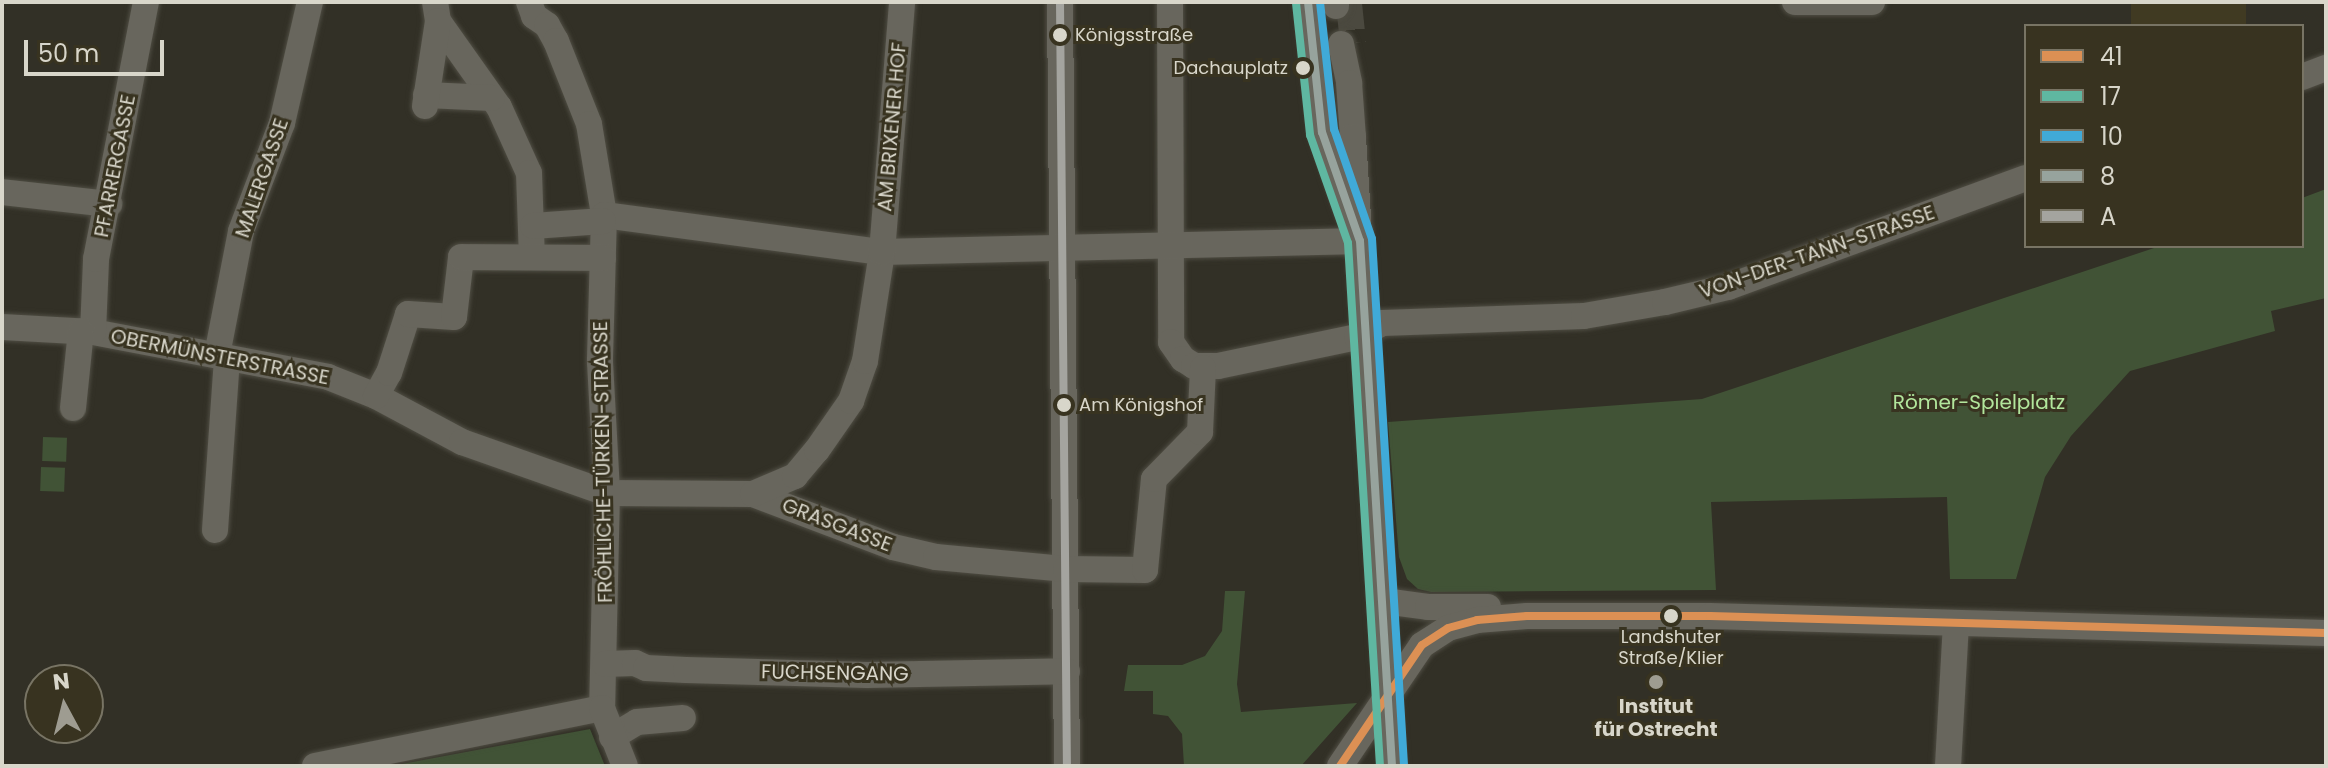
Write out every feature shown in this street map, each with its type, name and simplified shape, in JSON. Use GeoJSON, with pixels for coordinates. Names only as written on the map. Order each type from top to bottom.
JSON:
{"type":"FeatureCollection","features":[{"type":"Feature","properties":{"kind":"street","name":"PFARRERGASSE"},"geometry":{"type":"LineString","coordinates":[[73,408],[96,259],[146,2]]}},
{"type":"Feature","properties":{"kind":"street","name":"MALERGASSE"},"geometry":{"type":"LineString","coordinates":[[215,530],[222,356],[241,231],[282,123],[310,2]]}},
{"type":"Feature","properties":{"kind":"street","name":"FRÖHLICHE-TÜRKEN-STRASSE"},"geometry":{"type":"LineString","coordinates":[[529,2],[534,16],[547,25],[556,41],[589,124],[604,218],[600,362],[607,493],[602,708]]}},
{"type":"Feature","properties":{"kind":"street","name":"AM BRIXENER HOF"},"geometry":{"type":"LineString","coordinates":[[753,494],[795,476],[851,401],[865,361],[882,252],[902,2]]}},
{"type":"Feature","properties":{"kind":"street"},"geometry":{"type":"LineString","coordinates":[[1060,2],[1067,766]]}},
{"type":"Feature","properties":{"kind":"street"},"geometry":{"type":"LineString","coordinates":[[1170,2],[1171,342],[1183,359],[1203,368],[1350,339],[1367,331]]}},
{"type":"Feature","properties":{"kind":"street"},"geometry":{"type":"LineString","coordinates":[[1308,2],[1322,132],[1360,241]]}},
{"type":"Feature","properties":{"kind":"street"},"geometry":{"type":"LineString","coordinates":[[1795,2],[1872,2]]}},
{"type":"Feature","properties":{"kind":"street"},"geometry":{"type":"LineString","coordinates":[[436,12],[425,101],[496,102]]}},
{"type":"Feature","properties":{"kind":"street"},"geometry":{"type":"LineString","coordinates":[[436,12],[496,102],[529,173],[532,257]]}},
{"type":"Feature","properties":{"kind":"street"},"geometry":{"type":"LineString","coordinates":[[1313,67],[1348,61],[1392,766]]}},
{"type":"Feature","properties":{"kind":"street"},"geometry":{"type":"LineString","coordinates":[[2304,76],[2326,68]]}},
{"type":"Feature","properties":{"kind":"street","name":"VON-DER-TANN-STRASSE"},"geometry":{"type":"LineString","coordinates":[[1367,331],[1382,323],[1572,317],[1651,305],[1728,287],[2024,179]]}},
{"type":"Feature","properties":{"kind":"street"},"geometry":{"type":"LineString","coordinates":[[2,192],[109,204]]}},
{"type":"Feature","properties":{"kind":"street"},"geometry":{"type":"LineString","coordinates":[[533,226],[604,218],[882,252],[1360,241]]}},
{"type":"Feature","properties":{"kind":"street"},"geometry":{"type":"LineString","coordinates":[[376,396],[389,373],[408,314],[454,317],[461,257],[603,258]]}},
{"type":"Feature","properties":{"kind":"street","name":"OBERMÜNSTERSTRASSE"},"geometry":{"type":"LineString","coordinates":[[2,327],[87,331],[304,371],[376,396],[462,442],[607,493]]}},
{"type":"Feature","properties":{"kind":"street"},"geometry":{"type":"LineString","coordinates":[[1066,569],[1145,570],[1154,479],[1200,432],[1203,368]]}},
{"type":"Feature","properties":{"kind":"street","name":"GRASGASSE"},"geometry":{"type":"LineString","coordinates":[[607,493],[753,494],[893,547],[936,557],[1066,569]]}},
{"type":"Feature","properties":{"kind":"street"},"geometry":{"type":"LineString","coordinates":[[1384,601],[1428,607],[1503,606],[1527,616]]}},
{"type":"Feature","properties":{"kind":"street"},"geometry":{"type":"LineString","coordinates":[[1340,766],[1412,656],[1435,635],[1461,623],[1527,616],[2326,633]]}},
{"type":"Feature","properties":{"kind":"street"},"geometry":{"type":"LineString","coordinates":[[1948,766],[1956,623]]}},
{"type":"Feature","properties":{"kind":"street","name":"FUCHSENGANG"},"geometry":{"type":"LineString","coordinates":[[605,664],[852,675],[1067,671]]}},
{"type":"Feature","properties":{"kind":"street"},"geometry":{"type":"LineString","coordinates":[[315,766],[602,708],[625,766]]}},
{"type":"Feature","properties":{"kind":"street"},"geometry":{"type":"LineString","coordinates":[[612,737],[637,722],[683,718]]}},
{"type":"Feature","properties":{"kind":"shaded area"},"geometry":{"type":"Polygon","coordinates":[[[2131,2],[2246,2],[2246,24],[2131,24],[2131,2]]]}},
{"type":"Feature","properties":{"kind":"green space","name":"Römer-Spielplatz"},"geometry":{"type":"Polygon","coordinates":[[[2326,189],[2326,298],[2271,311],[2275,331],[2130,371],[2071,436],[2045,477],[2016,579],[1950,579],[1947,497],[1711,502],[1716,590],[1431,592],[1418,589],[1407,579],[1399,557],[1388,422],[1702,399],[2154,248],[2304,248],[2304,197],[2326,189]]]}},
{"type":"Feature","properties":{"kind":"green space"},"geometry":{"type":"Polygon","coordinates":[[[43,437],[67,438],[66,462],[42,461],[43,437]]]}},
{"type":"Feature","properties":{"kind":"green space"},"geometry":{"type":"Polygon","coordinates":[[[41,467],[65,468],[64,492],[40,491],[41,467]]]}},
{"type":"Feature","properties":{"kind":"green space"},"geometry":{"type":"Polygon","coordinates":[[[1225,591],[1245,591],[1237,684],[1241,712],[1357,703],[1301,766],[1184,766],[1182,734],[1168,716],[1153,714],[1153,691],[1124,691],[1128,665],[1182,665],[1205,656],[1222,631],[1225,591]]]}},
{"type":"Feature","properties":{"kind":"green space"},"geometry":{"type":"Polygon","coordinates":[[[590,729],[605,766],[391,766],[590,729]]]}},
{"type":"Feature","properties":{"kind":"tunnel"},"geometry":{"type":"LineString","coordinates":[[1349,4],[1353,43]]}},
{"type":"Feature","properties":{"kind":"transit line","name":"A"},"geometry":{"type":"LineString","coordinates":[[1060,2],[1067,766]]}},
{"type":"Feature","properties":{"kind":"transit line","name":"8"},"geometry":{"type":"LineString","coordinates":[[1308,2],[1322,132],[1360,241],[1392,766]]}},
{"type":"Feature","properties":{"kind":"transit line","name":"10"},"geometry":{"type":"LineString","coordinates":[[1320,2],[1334,129],[1372,239],[1404,765]]}},
{"type":"Feature","properties":{"kind":"transit line","name":"17"},"geometry":{"type":"LineString","coordinates":[[1296,3],[1310,135],[1348,243],[1380,766]]}},
{"type":"Feature","properties":{"kind":"transit line","name":"41"},"geometry":{"type":"LineString","coordinates":[[1340,766],[1422,645],[1448,628],[1477,620],[1527,616],[1710,616],[2326,633]]}},
{"type":"Feature","properties":{"kind":"place","name":"Königsstraße"},"geometry":{"type":"Point","coordinates":[1060,35]}},
{"type":"Feature","properties":{"kind":"place","name":"Dachauplatz"},"geometry":{"type":"Point","coordinates":[1303,68]}},
{"type":"Feature","properties":{"kind":"place","name":"Am Königshof"},"geometry":{"type":"Point","coordinates":[1064,405]}},
{"type":"Feature","properties":{"kind":"place","name":"Landshuter Straße/Klier"},"geometry":{"type":"Point","coordinates":[1671,616]}},
{"type":"Feature","properties":{"kind":"place","name":"Institut für Ostrecht"},"geometry":{"type":"Point","coordinates":[1656,682]}}]}
